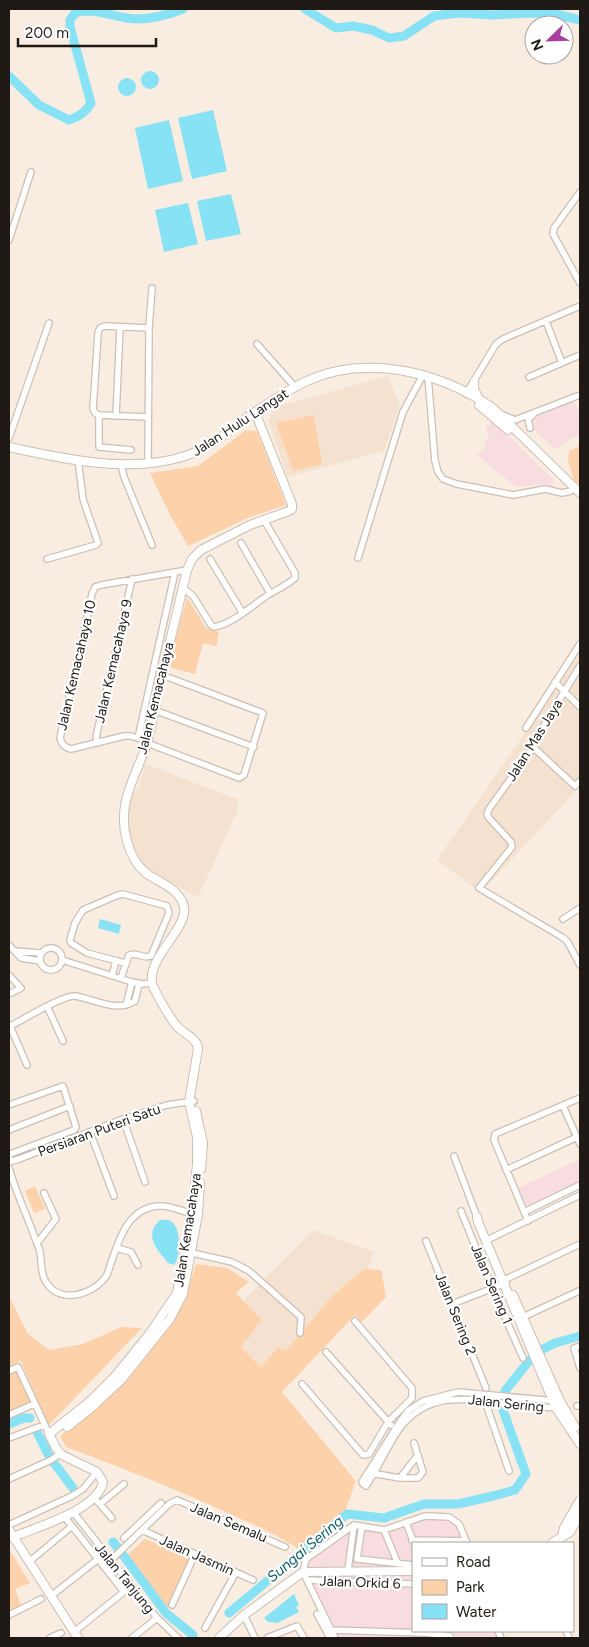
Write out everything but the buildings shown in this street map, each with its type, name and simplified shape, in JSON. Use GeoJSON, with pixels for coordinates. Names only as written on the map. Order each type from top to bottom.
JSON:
{"type":"FeatureCollection","features":[{"type":"Feature","properties":{"kind":"street"},"geometry":{"type":"LineString","coordinates":[[9,240],[32,172]]}},
{"type":"Feature","properties":{"kind":"street"},"geometry":{"type":"LineString","coordinates":[[580,192],[554,228],[553,234],[580,283]]}},
{"type":"Feature","properties":{"kind":"street"},"geometry":{"type":"LineString","coordinates":[[148,464],[149,328],[152,288]]}},
{"type":"Feature","properties":{"kind":"street"},"geometry":{"type":"LineString","coordinates":[[466,394],[496,344],[503,339],[580,306]]}},
{"type":"Feature","properties":{"kind":"street"},"geometry":{"type":"LineString","coordinates":[[546,321],[562,363]]}},
{"type":"Feature","properties":{"kind":"street"},"geometry":{"type":"LineString","coordinates":[[9,438],[48,323]]}},
{"type":"Feature","properties":{"kind":"street"},"geometry":{"type":"LineString","coordinates":[[148,417],[99,415],[93,409],[98,333],[100,328],[105,326],[149,328]]}},
{"type":"Feature","properties":{"kind":"street"},"geometry":{"type":"LineString","coordinates":[[116,416],[120,327]]}},
{"type":"Feature","properties":{"kind":"street"},"geometry":{"type":"LineString","coordinates":[[257,344],[296,387]]}},
{"type":"Feature","properties":{"kind":"street"},"geometry":{"type":"LineString","coordinates":[[529,377],[580,355]]}},
{"type":"Feature","properties":{"kind":"street","name":"Jalan Hulu Langat"},"geometry":{"type":"LineString","coordinates":[[9,447],[78,460],[121,464],[148,464],[177,459],[197,452],[255,412],[296,387],[324,375],[350,368],[387,369],[425,376],[446,383],[466,394],[507,429],[580,500]]}},
{"type":"Feature","properties":{"kind":"street"},"geometry":{"type":"LineString","coordinates":[[425,376],[435,461],[438,472],[443,479],[457,484],[513,495],[545,489],[562,493],[571,491]]}},
{"type":"Feature","properties":{"kind":"street"},"geometry":{"type":"LineString","coordinates":[[358,558],[404,412],[425,376]]}},
{"type":"Feature","properties":{"kind":"street"},"geometry":{"type":"LineString","coordinates":[[474,382],[474,389],[479,399]]}},
{"type":"Feature","properties":{"kind":"street","name":"Jalan Hulu Langat"},"geometry":{"type":"LineString","coordinates":[[466,394],[472,395],[494,410],[580,493]]}},
{"type":"Feature","properties":{"kind":"street"},"geometry":{"type":"LineString","coordinates":[[494,410],[509,419],[516,420],[580,395]]}},
{"type":"Feature","properties":{"kind":"street"},"geometry":{"type":"LineString","coordinates":[[261,426],[268,404]]}},
{"type":"Feature","properties":{"kind":"street","name":"Jalan Kemacahaya"},"geometry":{"type":"LineString","coordinates":[[50,1436],[91,1408],[122,1379],[170,1319],[182,1294],[195,1214],[197,1137],[191,1100],[198,1044],[177,1027],[152,983],[156,963],[180,922],[184,908],[181,900],[173,890],[138,866],[130,852],[124,821],[125,800],[147,742],[182,588],[192,559],[201,550],[250,525],[292,509],[292,504],[255,412]]}},
{"type":"Feature","properties":{"kind":"street"},"geometry":{"type":"LineString","coordinates":[[530,428],[528,419],[537,412]]}},
{"type":"Feature","properties":{"kind":"street"},"geometry":{"type":"LineString","coordinates":[[99,415],[99,447],[131,450]]}},
{"type":"Feature","properties":{"kind":"street"},"geometry":{"type":"LineString","coordinates":[[47,558],[98,543],[83,499],[78,460]]}},
{"type":"Feature","properties":{"kind":"street"},"geometry":{"type":"LineString","coordinates":[[121,464],[124,477],[152,545]]}},
{"type":"Feature","properties":{"kind":"street"},"geometry":{"type":"LineString","coordinates":[[182,588],[193,596],[214,627],[224,624],[296,578],[296,573],[264,520]]}},
{"type":"Feature","properties":{"kind":"street"},"geometry":{"type":"LineString","coordinates":[[241,543],[270,594]]}},
{"type":"Feature","properties":{"kind":"street"},"geometry":{"type":"LineString","coordinates":[[210,559],[242,612]]}},
{"type":"Feature","properties":{"kind":"street"},"geometry":{"type":"LineString","coordinates":[[132,579],[187,570]]}},
{"type":"Feature","properties":{"kind":"street"},"geometry":{"type":"LineString","coordinates":[[138,738],[175,572]]}},
{"type":"Feature","properties":{"kind":"street","name":"Jalan Kemacahaya 10"},"geometry":{"type":"LineString","coordinates":[[98,743],[71,749],[65,748],[61,744],[60,738],[95,587],[101,584],[132,579]]}},
{"type":"Feature","properties":{"kind":"street","name":"Jalan Kemacahaya 9"},"geometry":{"type":"LineString","coordinates":[[98,743],[96,738],[132,579]]}},
{"type":"Feature","properties":{"kind":"street"},"geometry":{"type":"LineString","coordinates":[[526,728],[580,644]]}},
{"type":"Feature","properties":{"kind":"street","name":"Jalan Mas Jaya"},"geometry":{"type":"LineString","coordinates":[[580,666],[533,747],[487,814],[511,842],[512,847],[479,888],[567,940],[580,965]]}},
{"type":"Feature","properties":{"kind":"street"},"geometry":{"type":"LineString","coordinates":[[98,743],[131,736],[239,778],[244,776],[263,713],[162,675]]}},
{"type":"Feature","properties":{"kind":"street"},"geometry":{"type":"LineString","coordinates":[[555,682],[580,707]]}},
{"type":"Feature","properties":{"kind":"street"},"geometry":{"type":"LineString","coordinates":[[154,710],[254,747]]}},
{"type":"Feature","properties":{"kind":"street"},"geometry":{"type":"LineString","coordinates":[[533,747],[575,786],[580,781]]}},
{"type":"Feature","properties":{"kind":"street"},"geometry":{"type":"LineString","coordinates":[[121,978],[129,954],[134,953],[147,958],[151,956],[169,912],[167,906],[124,894],[83,910],[74,923],[71,943],[87,953],[125,963]]}},
{"type":"Feature","properties":{"kind":"street"},"geometry":{"type":"LineString","coordinates":[[564,919],[580,908]]}},
{"type":"Feature","properties":{"kind":"street"},"geometry":{"type":"LineString","coordinates":[[9,945],[21,958],[40,961]]}},
{"type":"Feature","properties":{"kind":"street"},"geometry":{"type":"LineString","coordinates":[[46,948],[54,948],[60,952],[62,960],[59,966],[53,970],[46,969],[40,961],[41,953],[46,948]]}},
{"type":"Feature","properties":{"kind":"street"},"geometry":{"type":"LineString","coordinates":[[15,951],[41,953]]}},
{"type":"Feature","properties":{"kind":"street"},"geometry":{"type":"LineString","coordinates":[[62,960],[139,984],[152,983]]}},
{"type":"Feature","properties":{"kind":"street"},"geometry":{"type":"LineString","coordinates":[[112,976],[116,961]]}},
{"type":"Feature","properties":{"kind":"street"},"geometry":{"type":"LineString","coordinates":[[9,975],[20,988],[9,994]]}},
{"type":"Feature","properties":{"kind":"street"},"geometry":{"type":"LineString","coordinates":[[126,1006],[132,982]]}},
{"type":"Feature","properties":{"kind":"street"},"geometry":{"type":"LineString","coordinates":[[27,1065],[9,1027],[47,1006],[72,996],[126,1006],[134,1000],[139,984]]}},
{"type":"Feature","properties":{"kind":"street"},"geometry":{"type":"LineString","coordinates":[[47,1006],[63,1041]]}},
{"type":"Feature","properties":{"kind":"street"},"geometry":{"type":"LineString","coordinates":[[9,1105],[63,1086],[76,1127],[74,1130],[9,1154]]}},
{"type":"Feature","properties":{"kind":"street"},"geometry":{"type":"LineString","coordinates":[[528,1220],[494,1140],[495,1134],[580,1098]]}},
{"type":"Feature","properties":{"kind":"street","name":"Persiaran Puteri Satu"},"geometry":{"type":"LineString","coordinates":[[9,1162],[123,1119],[167,1105],[191,1100]]}},
{"type":"Feature","properties":{"kind":"street"},"geometry":{"type":"LineString","coordinates":[[9,1130],[70,1106]]}},
{"type":"Feature","properties":{"kind":"street"},"geometry":{"type":"LineString","coordinates":[[563,1106],[580,1144]]}},
{"type":"Feature","properties":{"kind":"street"},"geometry":{"type":"LineString","coordinates":[[567,1114],[574,1110]]}},
{"type":"Feature","properties":{"kind":"street"},"geometry":{"type":"LineString","coordinates":[[123,1119],[144,1182]]}},
{"type":"Feature","properties":{"kind":"street"},"geometry":{"type":"LineString","coordinates":[[90,1132],[114,1196]]}},
{"type":"Feature","properties":{"kind":"street"},"geometry":{"type":"LineString","coordinates":[[506,1170],[577,1137]]}},
{"type":"Feature","properties":{"kind":"street"},"geometry":{"type":"LineString","coordinates":[[454,1156],[478,1222],[558,1404],[580,1444]]}},
{"type":"Feature","properties":{"kind":"street"},"geometry":{"type":"LineString","coordinates":[[9,1168],[37,1243],[45,1280],[51,1288],[66,1296],[96,1288],[103,1282],[124,1228],[142,1210],[152,1206],[164,1205],[195,1214]]}},
{"type":"Feature","properties":{"kind":"street"},"geometry":{"type":"LineString","coordinates":[[524,1212],[580,1185]]}},
{"type":"Feature","properties":{"kind":"street"},"geometry":{"type":"LineString","coordinates":[[37,1243],[56,1219],[44,1192]]}},
{"type":"Feature","properties":{"kind":"street"},"geometry":{"type":"LineString","coordinates":[[487,1240],[580,1196]]}},
{"type":"Feature","properties":{"kind":"street","name":"Jalan Sering 1"},"geometry":{"type":"LineString","coordinates":[[461,1210],[492,1288],[523,1358]]}},
{"type":"Feature","properties":{"kind":"street","name":"Jalan Sering 2"},"geometry":{"type":"LineString","coordinates":[[426,1241],[486,1388]]}},
{"type":"Feature","properties":{"kind":"street"},"geometry":{"type":"LineString","coordinates":[[452,1304],[492,1288],[580,1244]]}},
{"type":"Feature","properties":{"kind":"street"},"geometry":{"type":"LineString","coordinates":[[116,1248],[131,1252],[138,1265]]}},
{"type":"Feature","properties":{"kind":"street"},"geometry":{"type":"LineString","coordinates":[[188,1253],[232,1262],[249,1271],[301,1317],[300,1333]]}},
{"type":"Feature","properties":{"kind":"street","name":"Jalan Kemacahaya"},"geometry":{"type":"LineString","coordinates":[[50,1436],[117,1374],[150,1333],[177,1293],[188,1253]]}},
{"type":"Feature","properties":{"kind":"street"},"geometry":{"type":"LineString","coordinates":[[505,1281],[523,1317],[532,1345]]}},
{"type":"Feature","properties":{"kind":"street"},"geometry":{"type":"LineString","coordinates":[[523,1317],[579,1291]]}},
{"type":"Feature","properties":{"kind":"street"},"geometry":{"type":"LineString","coordinates":[[302,1384],[363,1455],[369,1454],[388,1422],[412,1398],[412,1388],[355,1321]]}},
{"type":"Feature","properties":{"kind":"street"},"geometry":{"type":"LineString","coordinates":[[577,1347],[580,1368]]}},
{"type":"Feature","properties":{"kind":"street"},"geometry":{"type":"LineString","coordinates":[[326,1352],[388,1422],[397,1429]]}},
{"type":"Feature","properties":{"kind":"street"},"geometry":{"type":"LineString","coordinates":[[9,1371],[18,1367],[44,1425],[61,1453],[97,1472],[103,1482],[97,1501]]}},
{"type":"Feature","properties":{"kind":"street","name":"Jalan Sering"},"geometry":{"type":"LineString","coordinates":[[400,1478],[371,1474],[397,1429],[425,1407],[438,1402],[464,1398],[558,1404]]}},
{"type":"Feature","properties":{"kind":"street"},"geometry":{"type":"LineString","coordinates":[[485,1398],[509,1471]]}},
{"type":"Feature","properties":{"kind":"street"},"geometry":{"type":"LineString","coordinates":[[9,1415],[34,1404]]}},
{"type":"Feature","properties":{"kind":"street"},"geometry":{"type":"LineString","coordinates":[[558,1404],[580,1436]]}},
{"type":"Feature","properties":{"kind":"street"},"geometry":{"type":"LineString","coordinates":[[9,1438],[44,1425]]}},
{"type":"Feature","properties":{"kind":"street"},"geometry":{"type":"LineString","coordinates":[[400,1478],[418,1478],[424,1472],[414,1443]]}},
{"type":"Feature","properties":{"kind":"street"},"geometry":{"type":"LineString","coordinates":[[9,1479],[51,1460],[61,1453]]}},
{"type":"Feature","properties":{"kind":"street"},"geometry":{"type":"LineString","coordinates":[[400,1478],[418,1455]]}},
{"type":"Feature","properties":{"kind":"street"},"geometry":{"type":"LineString","coordinates":[[9,1524],[72,1496],[83,1489],[97,1472]]}},
{"type":"Feature","properties":{"kind":"street"},"geometry":{"type":"LineString","coordinates":[[124,1484],[97,1501],[73,1512],[10,1536],[76,1635],[132,1586]]}},
{"type":"Feature","properties":{"kind":"street","name":"Jalan Semalu"},"geometry":{"type":"LineString","coordinates":[[142,1530],[172,1502],[177,1500],[285,1547]]}},
{"type":"Feature","properties":{"kind":"street"},"geometry":{"type":"LineString","coordinates":[[562,1536],[564,1528],[580,1500]]}},
{"type":"Feature","properties":{"kind":"street"},"geometry":{"type":"LineString","coordinates":[[97,1501],[112,1518]]}},
{"type":"Feature","properties":{"kind":"street"},"geometry":{"type":"LineString","coordinates":[[124,1538],[161,1503]]}},
{"type":"Feature","properties":{"kind":"street","name":"Jalan Tanjung"},"geometry":{"type":"LineString","coordinates":[[73,1512],[157,1618],[132,1638]]}},
{"type":"Feature","properties":{"kind":"street"},"geometry":{"type":"LineString","coordinates":[[553,1542],[570,1532],[580,1514]]}},
{"type":"Feature","properties":{"kind":"street"},"geometry":{"type":"LineString","coordinates":[[64,1516],[124,1592]]}},
{"type":"Feature","properties":{"kind":"street"},"geometry":{"type":"LineString","coordinates":[[335,1638],[303,1572],[306,1559],[354,1525],[384,1530],[406,1522],[425,1516],[449,1517],[459,1524],[466,1542],[413,1541],[406,1522]]}},
{"type":"Feature","properties":{"kind":"street"},"geometry":{"type":"LineString","coordinates":[[348,1570],[354,1525]]}},
{"type":"Feature","properties":{"kind":"street"},"geometry":{"type":"LineString","coordinates":[[28,1562],[72,1526]]}},
{"type":"Feature","properties":{"kind":"street"},"geometry":{"type":"LineString","coordinates":[[362,1526],[358,1559],[412,1565]]}},
{"type":"Feature","properties":{"kind":"street"},"geometry":{"type":"LineString","coordinates":[[111,1560],[142,1530]]}},
{"type":"Feature","properties":{"kind":"street","name":"Jalan Jasmin"},"geometry":{"type":"LineString","coordinates":[[142,1530],[253,1580]]}},
{"type":"Feature","properties":{"kind":"street"},"geometry":{"type":"LineString","coordinates":[[384,1530],[398,1564]]}},
{"type":"Feature","properties":{"kind":"street"},"geometry":{"type":"LineString","coordinates":[[172,1606],[195,1554]]}},
{"type":"Feature","properties":{"kind":"street"},"geometry":{"type":"LineString","coordinates":[[51,1596],[98,1559]]}},
{"type":"Feature","properties":{"kind":"street"},"geometry":{"type":"LineString","coordinates":[[383,1571],[384,1562]]}},
{"type":"Feature","properties":{"kind":"street"},"geometry":{"type":"LineString","coordinates":[[219,1638],[244,1615],[303,1572],[348,1570],[412,1572]]}},
{"type":"Feature","properties":{"kind":"street"},"geometry":{"type":"LineString","coordinates":[[205,1628],[236,1572]]}},
{"type":"Feature","properties":{"kind":"street","name":"Jalan Orkid 6"},"geometry":{"type":"LineString","coordinates":[[307,1580],[412,1584]]}},
{"type":"Feature","properties":{"kind":"street"},"geometry":{"type":"LineString","coordinates":[[9,1615],[41,1599]]}},
{"type":"Feature","properties":{"kind":"street"},"geometry":{"type":"LineString","coordinates":[[317,1614],[330,1638]]}},
{"type":"Feature","properties":{"kind":"street"},"geometry":{"type":"LineString","coordinates":[[244,1615],[256,1638]]}},
{"type":"Feature","properties":{"kind":"street"},"geometry":{"type":"LineString","coordinates":[[157,1618],[178,1638]]}},
{"type":"Feature","properties":{"kind":"street"},"geometry":{"type":"LineString","coordinates":[[267,1638],[298,1626],[304,1638]]}},
{"type":"Feature","properties":{"kind":"street"},"geometry":{"type":"LineString","coordinates":[[331,1630],[412,1632]]}},
{"type":"Feature","properties":{"kind":"street"},"geometry":{"type":"LineString","coordinates":[[425,1632],[450,1637]]}},
{"type":"Feature","properties":{"kind":"street"},"geometry":{"type":"LineString","coordinates":[[50,1638],[60,1633]]}},
{"type":"Feature","properties":{"kind":"shaded area"},"geometry":{"type":"Polygon","coordinates":[[[387,376],[400,404],[384,451],[287,477],[269,422],[273,408],[387,376]]]}},
{"type":"Feature","properties":{"kind":"shaded area"},"geometry":{"type":"Polygon","coordinates":[[[573,400],[580,415],[580,435],[565,442],[556,450],[526,422],[573,400]]]}},
{"type":"Feature","properties":{"kind":"shaded area"},"geometry":{"type":"Polygon","coordinates":[[[494,422],[555,481],[551,487],[546,484],[516,487],[477,455],[484,448],[489,436],[485,426],[494,422]]]}},
{"type":"Feature","properties":{"kind":"shaded area"},"geometry":{"type":"Polygon","coordinates":[[[580,654],[580,786],[488,885],[479,891],[437,860],[580,654]]]}},
{"type":"Feature","properties":{"kind":"shaded area"},"geometry":{"type":"Polygon","coordinates":[[[145,764],[239,800],[237,812],[198,897],[147,870],[136,852],[129,834],[128,812],[131,795],[139,787],[145,764]]]}},
{"type":"Feature","properties":{"kind":"shaded area"},"geometry":{"type":"Polygon","coordinates":[[[580,1159],[580,1183],[525,1210],[516,1189],[580,1159]]]}},
{"type":"Feature","properties":{"kind":"shaded area"},"geometry":{"type":"Polygon","coordinates":[[[313,1230],[374,1252],[368,1269],[364,1269],[331,1297],[286,1352],[278,1347],[261,1367],[241,1347],[262,1320],[243,1301],[313,1230]]]}},
{"type":"Feature","properties":{"kind":"shaded area"},"geometry":{"type":"Polygon","coordinates":[[[425,1518],[449,1518],[454,1521],[462,1542],[412,1542],[412,1632],[496,1632],[499,1638],[337,1638],[306,1574],[307,1560],[355,1527],[383,1532],[425,1518]]]}},
{"type":"Feature","properties":{"kind":"green space"},"geometry":{"type":"Polygon","coordinates":[[[314,415],[322,464],[293,471],[276,423],[314,415]]]}},
{"type":"Feature","properties":{"kind":"green space"},"geometry":{"type":"Polygon","coordinates":[[[246,430],[257,431],[286,505],[248,518],[188,546],[169,513],[150,473],[198,466],[246,430]]]}},
{"type":"Feature","properties":{"kind":"green space"},"geometry":{"type":"Polygon","coordinates":[[[580,446],[580,485],[574,481],[568,460],[569,451],[580,446]]]}},
{"type":"Feature","properties":{"kind":"green space"},"geometry":{"type":"Polygon","coordinates":[[[187,597],[206,628],[219,632],[216,646],[203,643],[195,674],[168,667],[187,597]]]}},
{"type":"Feature","properties":{"kind":"green space"},"geometry":{"type":"Polygon","coordinates":[[[35,1186],[45,1209],[34,1213],[25,1191],[35,1186]]]}},
{"type":"Feature","properties":{"kind":"green space"},"geometry":{"type":"Polygon","coordinates":[[[196,1264],[227,1268],[249,1282],[236,1293],[262,1320],[241,1347],[261,1367],[278,1347],[286,1351],[331,1297],[364,1269],[381,1270],[386,1297],[362,1322],[355,1315],[282,1392],[356,1481],[345,1512],[300,1550],[273,1534],[206,1503],[66,1447],[60,1436],[113,1393],[147,1356],[184,1301],[196,1264]]]}},
{"type":"Feature","properties":{"kind":"green space"},"geometry":{"type":"Polygon","coordinates":[[[9,1296],[28,1334],[49,1350],[83,1344],[121,1327],[142,1328],[48,1426],[21,1361],[9,1366],[9,1296]]]}},
{"type":"Feature","properties":{"kind":"green space"},"geometry":{"type":"Polygon","coordinates":[[[18,1369],[32,1403],[9,1413],[9,1373],[18,1369]]]}},
{"type":"Feature","properties":{"kind":"green space"},"geometry":{"type":"Polygon","coordinates":[[[145,1539],[192,1558],[167,1609],[126,1556],[145,1539]]]}},
{"type":"Feature","properties":{"kind":"green space"},"geometry":{"type":"Polygon","coordinates":[[[9,1549],[30,1583],[15,1589],[21,1605],[9,1611],[9,1549]]]}},
{"type":"Feature","properties":{"kind":"water"},"geometry":{"type":"Polygon","coordinates":[[[150,71],[156,74],[159,80],[156,86],[150,89],[144,86],[141,80],[144,74],[150,71]]]}},
{"type":"Feature","properties":{"kind":"water"},"geometry":{"type":"Polygon","coordinates":[[[127,78],[133,81],[136,87],[133,93],[127,96],[121,93],[118,87],[121,81],[127,78]]]}},
{"type":"Feature","properties":{"kind":"water"},"geometry":{"type":"Polygon","coordinates":[[[213,110],[227,171],[192,179],[178,118],[213,110]]]}},
{"type":"Feature","properties":{"kind":"water"},"geometry":{"type":"Polygon","coordinates":[[[169,120],[183,181],[148,189],[135,128],[169,120]]]}},
{"type":"Feature","properties":{"kind":"water"},"geometry":{"type":"Polygon","coordinates":[[[231,194],[241,234],[206,241],[197,201],[231,194]]]}},
{"type":"Feature","properties":{"kind":"water"},"geometry":{"type":"Polygon","coordinates":[[[188,203],[198,244],[164,252],[155,210],[188,203]]]}},
{"type":"Feature","properties":{"kind":"water"},"geometry":{"type":"Polygon","coordinates":[[[100,919],[121,925],[119,934],[98,928],[100,919]]]}},
{"type":"Feature","properties":{"kind":"water"},"geometry":{"type":"Polygon","coordinates":[[[160,1220],[171,1221],[177,1230],[179,1249],[174,1265],[168,1263],[160,1253],[152,1237],[155,1226],[160,1220]]]}},
{"type":"Feature","properties":{"kind":"water"},"geometry":{"type":"Polygon","coordinates":[[[294,1594],[299,1605],[296,1607],[299,1612],[277,1623],[268,1622],[264,1618],[294,1594]]]}},
{"type":"Feature","properties":{"kind":"waterway"},"geometry":{"type":"LineString","coordinates":[[9,76],[39,105],[69,120],[73,119],[84,112],[91,103],[70,27],[70,20],[75,13],[90,11],[137,19],[161,16],[183,9]]}},
{"type":"Feature","properties":{"kind":"waterway"},"geometry":{"type":"LineString","coordinates":[[305,9],[336,28],[353,26],[372,30],[389,38],[404,36],[434,16],[459,13],[494,15],[555,14],[580,20]]}},
{"type":"Feature","properties":{"kind":"waterway","name":"Sungai Sering"},"geometry":{"type":"LineString","coordinates":[[229,1613],[347,1514],[384,1518],[424,1504],[458,1504],[515,1490],[526,1474],[503,1410],[505,1391],[529,1361],[543,1349],[555,1343],[580,1336]]}},
{"type":"Feature","properties":{"kind":"waterway"},"geometry":{"type":"LineString","coordinates":[[9,1424],[24,1418],[30,1418]]}},
{"type":"Feature","properties":{"kind":"waterway"},"geometry":{"type":"LineString","coordinates":[[37,1432],[49,1456]]}},
{"type":"Feature","properties":{"kind":"waterway"},"geometry":{"type":"LineString","coordinates":[[54,1463],[73,1488]]}},
{"type":"Feature","properties":{"kind":"waterway"},"geometry":{"type":"LineString","coordinates":[[113,1542],[118,1548]]}},
{"type":"Feature","properties":{"kind":"waterway"},"geometry":{"type":"LineString","coordinates":[[123,1555],[166,1613],[193,1635]]}}]}
